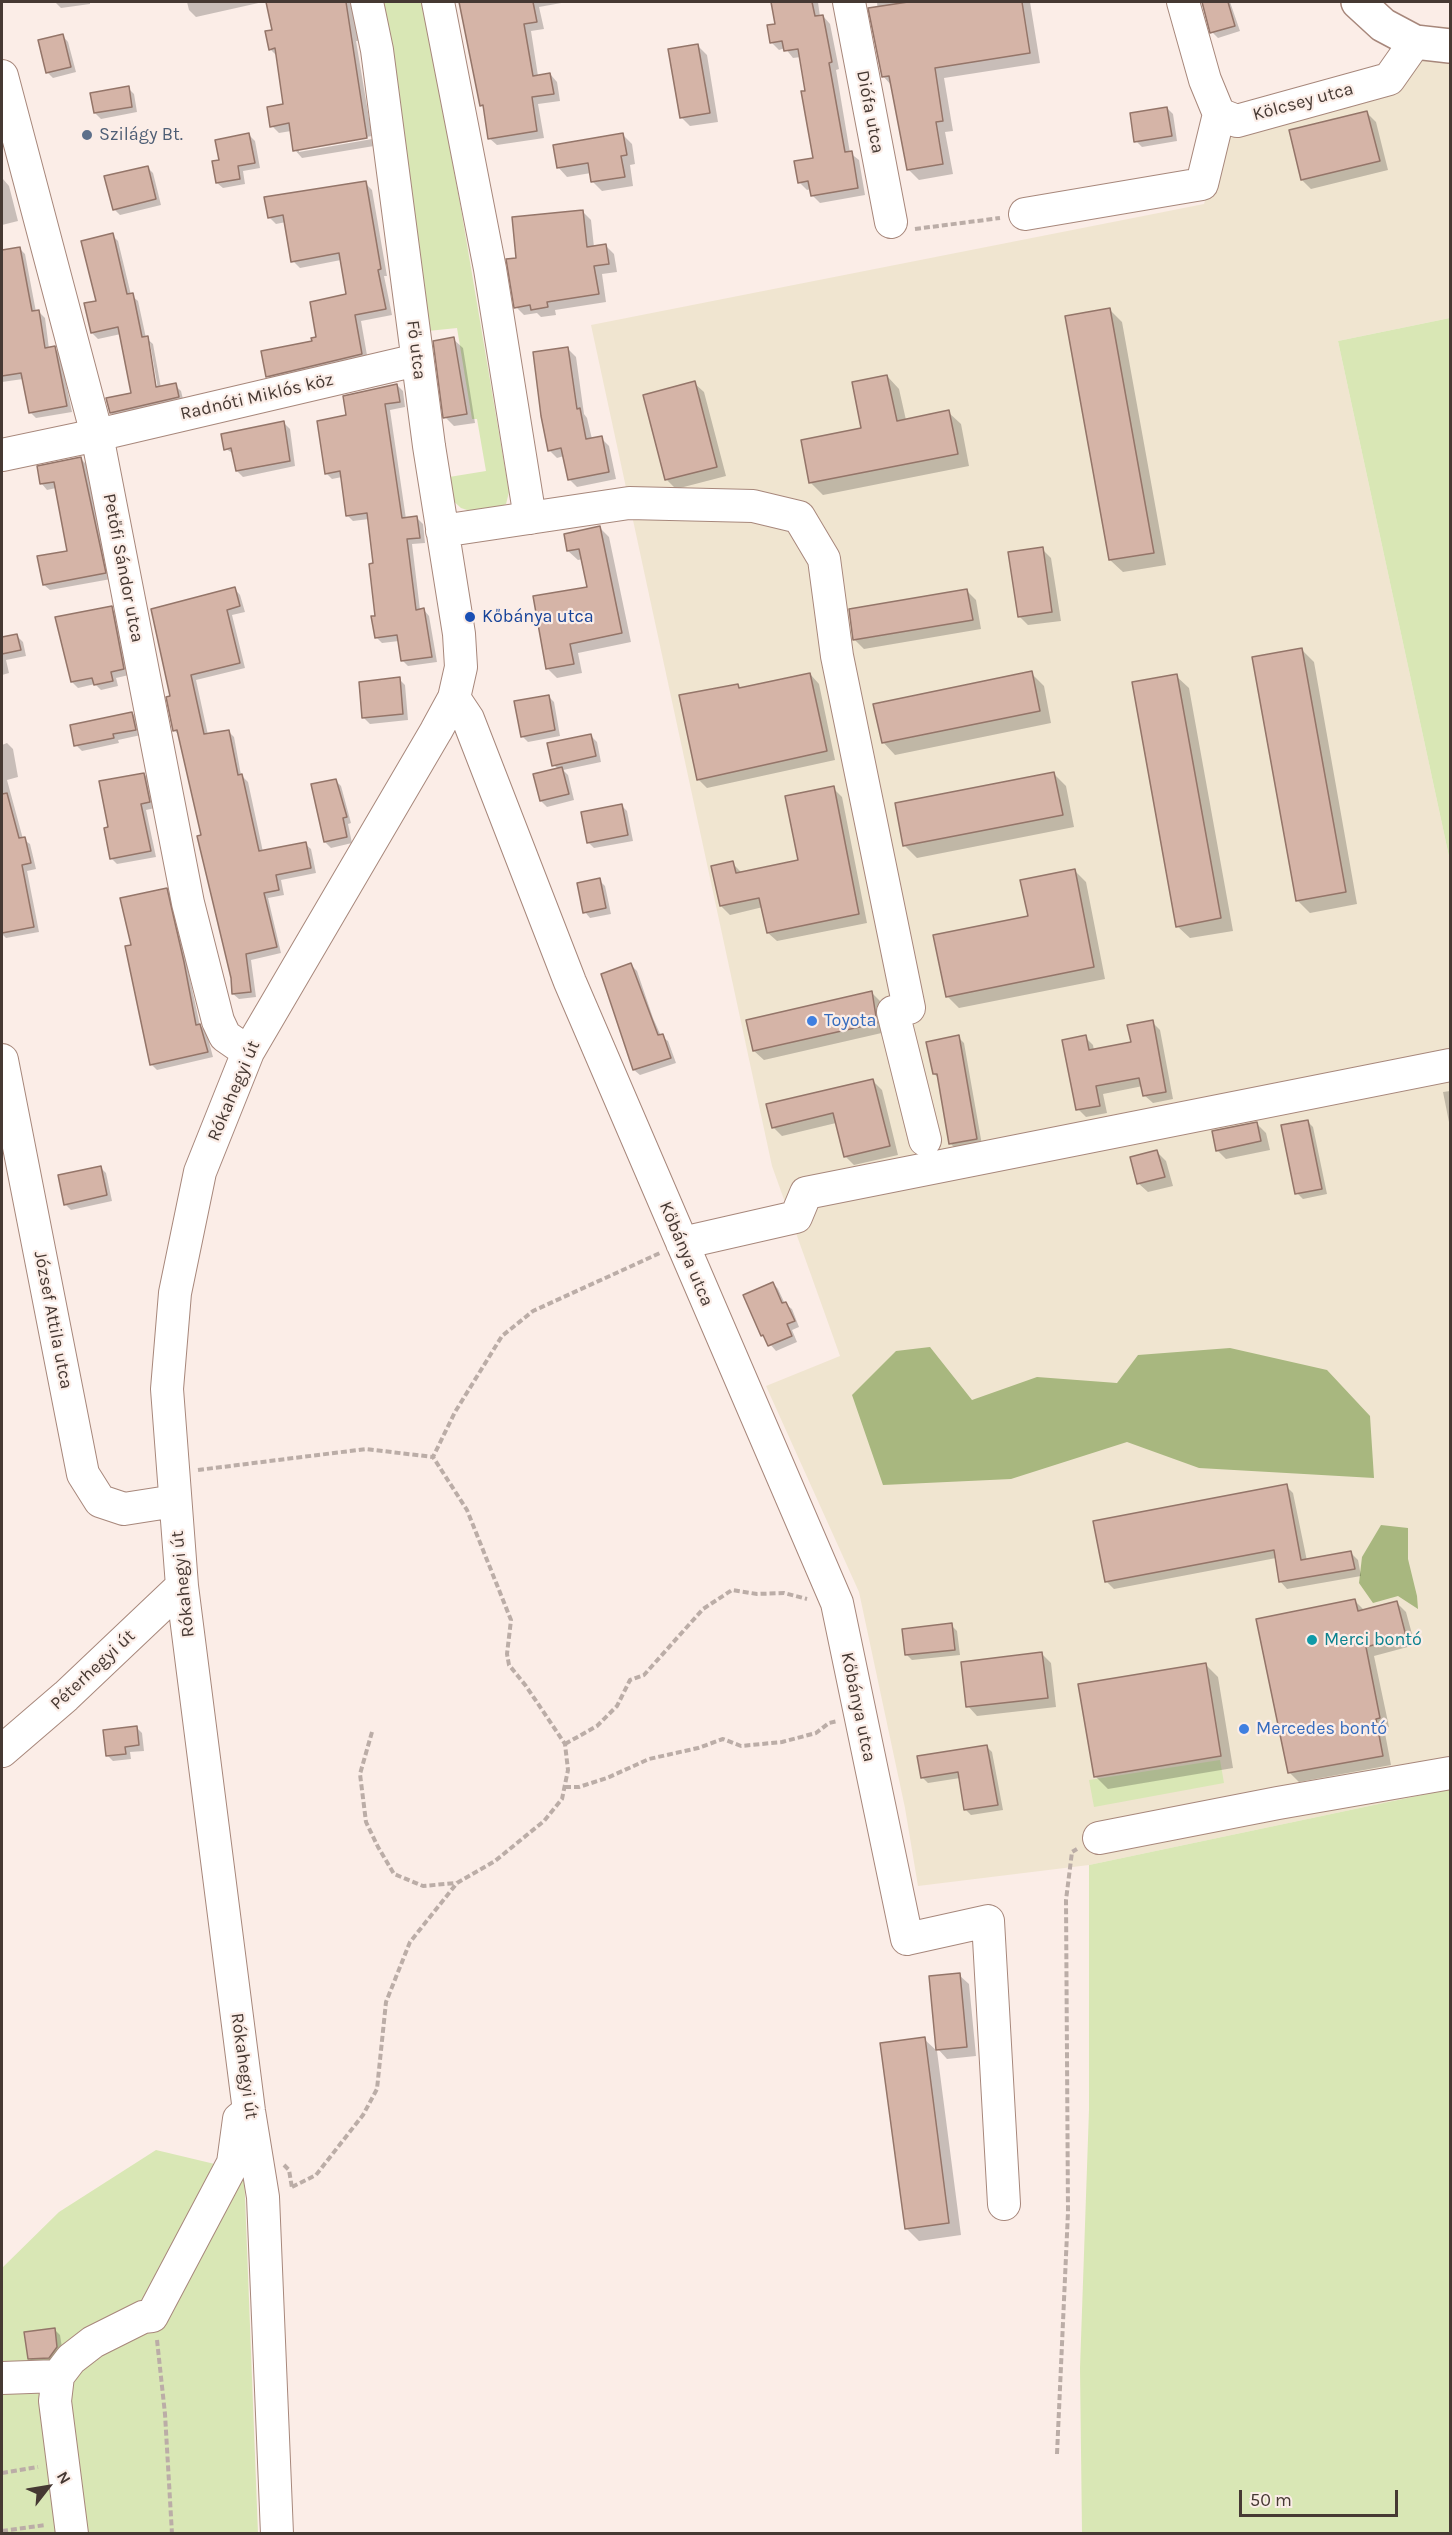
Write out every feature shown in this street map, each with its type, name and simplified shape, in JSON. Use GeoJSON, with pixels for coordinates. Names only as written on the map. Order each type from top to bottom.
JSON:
{"type":"FeatureCollection","features":[{"type":"Feature","properties":{"kind":"main road"},"geometry":{"type":"LineString","coordinates":[[1359,2],[1383,26],[1415,42],[1450,46]]}},
{"type":"Feature","properties":{"kind":"street","name":"Fő utca"},"geometry":{"type":"LineString","coordinates":[[367,2],[380,72],[417,360],[459,634],[461,667],[454,698]]}},
{"type":"Feature","properties":{"kind":"street"},"geometry":{"type":"LineString","coordinates":[[438,2],[490,269],[530,518]]}},
{"type":"Feature","properties":{"kind":"street","name":"Diófa utca"},"geometry":{"type":"LineString","coordinates":[[849,2],[891,222]]}},
{"type":"Feature","properties":{"kind":"street"},"geometry":{"type":"LineString","coordinates":[[1025,214],[1202,184],[1219,114],[1204,80],[1183,2]]}},
{"type":"Feature","properties":{"kind":"street","name":"Kölcsey utca"},"geometry":{"type":"LineString","coordinates":[[1219,114],[1237,121],[1389,79],[1415,42]]}},
{"type":"Feature","properties":{"kind":"street","name":"Petőfi Sándor utca"},"geometry":{"type":"LineString","coordinates":[[2,76],[97,435],[188,903],[218,1022],[225,1036],[248,1052]]}},
{"type":"Feature","properties":{"kind":"street","name":"Radnóti Miklós köz"},"geometry":{"type":"LineString","coordinates":[[2,455],[417,360]]}},
{"type":"Feature","properties":{"kind":"street"},"geometry":{"type":"LineString","coordinates":[[442,531],[628,503],[753,506],[799,517],[824,559],[837,656],[909,1008],[893,1012],[925,1140]]}},
{"type":"Feature","properties":{"kind":"street","name":"Rókahegyi út"},"geometry":{"type":"LineString","coordinates":[[277,2534],[262,2197],[182,1586],[167,1389],[175,1293],[200,1172],[248,1052],[454,698]]}},
{"type":"Feature","properties":{"kind":"street","name":"Kőbánya utca"},"geometry":{"type":"LineString","coordinates":[[454,698],[468,719],[570,982],[837,1603],[907,1940],[988,1920],[1005,2204]]}},
{"type":"Feature","properties":{"kind":"street","name":"József Attila utca"},"geometry":{"type":"LineString","coordinates":[[2,1060],[83,1474],[100,1501],[124,1509],[174,1487]]}},
{"type":"Feature","properties":{"kind":"street"},"geometry":{"type":"LineString","coordinates":[[681,1243],[796,1217],[806,1193],[1450,1065]]}},
{"type":"Feature","properties":{"kind":"street","name":"Péterhegyi út"},"geometry":{"type":"LineString","coordinates":[[2,1751],[66,1696],[182,1586]]}},
{"type":"Feature","properties":{"kind":"street"},"geometry":{"type":"LineString","coordinates":[[1099,1838],[1450,1773]]}},
{"type":"Feature","properties":{"kind":"street"},"geometry":{"type":"LineString","coordinates":[[71,2528],[56,2401],[58,2376],[71,2359],[93,2342],[152,2316],[224,2183],[233,2163],[239,2119],[249,2111]]}},
{"type":"Feature","properties":{"kind":"street"},"geometry":{"type":"LineString","coordinates":[[2,2378],[58,2376]]}},
{"type":"Feature","properties":{"kind":"path"},"geometry":{"type":"LineString","coordinates":[[891,222],[896,232],[1025,214]]}},
{"type":"Feature","properties":{"kind":"path"},"geometry":{"type":"LineString","coordinates":[[433,1457],[455,1412],[501,1336],[533,1311],[681,1243]]}},
{"type":"Feature","properties":{"kind":"path"},"geometry":{"type":"LineString","coordinates":[[174,1487],[366,1449],[433,1457]]}},
{"type":"Feature","properties":{"kind":"path"},"geometry":{"type":"LineString","coordinates":[[292,2187],[316,2175],[363,2115],[377,2089],[386,2002],[410,1942],[457,1883],[495,1861],[544,1821],[562,1799],[565,1787],[568,1770],[565,1744],[509,1665],[507,1654],[511,1620],[467,1510],[433,1457]]}},
{"type":"Feature","properties":{"kind":"path"},"geometry":{"type":"LineString","coordinates":[[565,1744],[597,1726],[617,1706],[630,1680],[644,1675],[703,1609],[732,1590],[757,1594],[784,1593],[803,1599],[823,1598],[832,1592]]}},
{"type":"Feature","properties":{"kind":"path"},"geometry":{"type":"LineString","coordinates":[[565,1787],[579,1787],[607,1778],[649,1759],[698,1748],[723,1739],[741,1746],[794,1739],[816,1733],[829,1723],[846,1720],[859,1710]]}},
{"type":"Feature","properties":{"kind":"path"},"geometry":{"type":"LineString","coordinates":[[372,1732],[360,1774],[366,1822],[378,1847],[394,1874],[423,1886],[457,1883]]}},
{"type":"Feature","properties":{"kind":"path"},"geometry":{"type":"LineString","coordinates":[[1057,2454],[1068,2212],[1066,1900],[1072,1852],[1099,1838]]}},
{"type":"Feature","properties":{"kind":"path"},"geometry":{"type":"LineString","coordinates":[[152,2316],[156,2324],[165,2414],[172,2534]]}},
{"type":"Feature","properties":{"kind":"path"},"geometry":{"type":"LineString","coordinates":[[2,2473],[63,2463]]}},
{"type":"Feature","properties":{"kind":"path"},"geometry":{"type":"LineString","coordinates":[[2,2531],[71,2528]]}},
{"type":"Feature","properties":{"kind":"shaded area"},"geometry":{"type":"Polygon","coordinates":[[[1415,26],[1450,27],[1450,318],[1338,341],[1450,861],[1450,1789],[1089,1865],[918,1886],[905,1808],[859,1592],[766,1386],[840,1356],[772,1166],[591,325],[1204,204],[1235,106],[1380,68],[1415,26]]]}},
{"type":"Feature","properties":{"kind":"green space"},"geometry":{"type":"Polygon","coordinates":[[[379,2],[423,2],[509,492],[506,504],[497,508],[473,512],[461,508],[449,497],[443,478],[486,471],[477,419],[472,419],[457,328],[428,331],[379,2]]]}},
{"type":"Feature","properties":{"kind":"green space"},"geometry":{"type":"Polygon","coordinates":[[[1450,318],[1450,861],[1338,341],[1450,318]]]}},
{"type":"Feature","properties":{"kind":"green space"},"geometry":{"type":"Polygon","coordinates":[[[930,1347],[972,1400],[1037,1377],[1117,1383],[1138,1355],[1230,1348],[1327,1370],[1370,1416],[1374,1478],[1199,1468],[1127,1442],[1011,1479],[883,1485],[852,1395],[896,1351],[930,1347]]]}},
{"type":"Feature","properties":{"kind":"green space"},"geometry":{"type":"Polygon","coordinates":[[[1381,1525],[1408,1528],[1408,1559],[1418,1609],[1398,1596],[1373,1603],[1359,1583],[1362,1557],[1381,1525]]]}},
{"type":"Feature","properties":{"kind":"green space"},"geometry":{"type":"Polygon","coordinates":[[[1220,1760],[1224,1783],[1094,1807],[1089,1780],[1220,1760]]]}},
{"type":"Feature","properties":{"kind":"green space"},"geometry":{"type":"Polygon","coordinates":[[[1450,1789],[1450,2533],[1082,2533],[1080,2368],[1089,2110],[1089,1865],[1450,1789]]]}},
{"type":"Feature","properties":{"kind":"green space"},"geometry":{"type":"Polygon","coordinates":[[[156,2150],[244,2171],[258,2533],[2,2534],[2,2268],[59,2212],[156,2150]]]}},
{"type":"Feature","properties":{"kind":"building"},"geometry":{"type":"Polygon","coordinates":[[[266,2],[346,2],[367,138],[293,151],[289,123],[270,127],[267,107],[283,104],[275,48],[269,50],[265,31],[272,30],[266,2]]]}},
{"type":"Feature","properties":{"kind":"building"},"geometry":{"type":"Polygon","coordinates":[[[459,2],[533,2],[537,22],[524,24],[533,76],[550,73],[554,94],[532,97],[537,131],[488,139],[483,105],[480,106],[459,2]]]}},
{"type":"Feature","properties":{"kind":"building"},"geometry":{"type":"Polygon","coordinates":[[[771,2],[812,2],[815,16],[823,15],[845,152],[852,151],[858,188],[811,196],[808,181],[798,183],[794,161],[813,158],[801,91],[805,91],[798,49],[784,51],[782,41],[770,43],[767,25],[775,24],[771,2]]]}},
{"type":"Feature","properties":{"kind":"building"},"geometry":{"type":"Polygon","coordinates":[[[908,2],[1022,2],[1030,53],[935,68],[943,121],[936,122],[943,164],[907,170],[889,76],[882,77],[868,8],[908,2]]]}},
{"type":"Feature","properties":{"kind":"building"},"geometry":{"type":"Polygon","coordinates":[[[1202,2],[1228,2],[1235,26],[1210,33],[1202,2]]]}},
{"type":"Feature","properties":{"kind":"building"},"geometry":{"type":"Polygon","coordinates":[[[63,34],[71,67],[46,73],[38,40],[63,34]]]}},
{"type":"Feature","properties":{"kind":"building"},"geometry":{"type":"Polygon","coordinates":[[[698,44],[710,113],[680,118],[668,49],[698,44]]]}},
{"type":"Feature","properties":{"kind":"building"},"geometry":{"type":"Polygon","coordinates":[[[129,86],[132,107],[94,113],[90,93],[129,86]]]}},
{"type":"Feature","properties":{"kind":"building"},"geometry":{"type":"Polygon","coordinates":[[[1167,107],[1172,136],[1134,142],[1130,113],[1167,107]]]}},
{"type":"Feature","properties":{"kind":"building"},"geometry":{"type":"Polygon","coordinates":[[[1367,111],[1380,161],[1301,180],[1289,130],[1367,111]]]}},
{"type":"Feature","properties":{"kind":"building"},"geometry":{"type":"Polygon","coordinates":[[[249,133],[255,163],[238,166],[240,179],[216,183],[212,161],[219,160],[215,140],[249,133]]]}},
{"type":"Feature","properties":{"kind":"building"},"geometry":{"type":"Polygon","coordinates":[[[623,133],[627,155],[621,156],[625,177],[591,182],[588,163],[557,168],[553,145],[623,133]]]}},
{"type":"Feature","properties":{"kind":"building"},"geometry":{"type":"Polygon","coordinates":[[[148,166],[156,199],[113,210],[104,176],[148,166]]]}},
{"type":"Feature","properties":{"kind":"building"},"geometry":{"type":"Polygon","coordinates":[[[366,181],[381,269],[378,270],[386,309],[355,315],[362,354],[266,377],[261,351],[312,341],[311,338],[316,337],[310,302],[346,294],[339,253],[291,262],[283,215],[268,218],[264,197],[366,181]]]}},
{"type":"Feature","properties":{"kind":"building"},"geometry":{"type":"Polygon","coordinates":[[[583,210],[587,247],[606,244],[609,264],[594,266],[599,294],[547,302],[548,307],[531,310],[530,305],[514,308],[506,259],[516,258],[512,217],[583,210]]]}},
{"type":"Feature","properties":{"kind":"building"},"geometry":{"type":"Polygon","coordinates":[[[113,233],[127,294],[133,293],[142,337],[148,336],[156,387],[176,383],[179,397],[110,413],[106,398],[131,393],[118,327],[91,333],[84,303],[96,301],[81,241],[113,233]]]}},
{"type":"Feature","properties":{"kind":"building"},"geometry":{"type":"Polygon","coordinates":[[[20,247],[32,311],[39,310],[45,348],[55,346],[67,406],[29,413],[21,373],[2,376],[2,250],[20,247]]]}},
{"type":"Feature","properties":{"kind":"building"},"geometry":{"type":"Polygon","coordinates":[[[1110,308],[1154,553],[1109,560],[1065,316],[1110,308]]]}},
{"type":"Feature","properties":{"kind":"building"},"geometry":{"type":"Polygon","coordinates":[[[454,337],[467,414],[443,418],[433,341],[454,337]]]}},
{"type":"Feature","properties":{"kind":"building"},"geometry":{"type":"Polygon","coordinates":[[[568,347],[577,409],[580,408],[586,439],[602,436],[609,472],[568,480],[561,448],[548,451],[533,352],[568,347]]]}},
{"type":"Feature","properties":{"kind":"building"},"geometry":{"type":"Polygon","coordinates":[[[887,375],[897,421],[949,410],[958,454],[809,483],[801,440],[861,428],[852,382],[887,375]]]}},
{"type":"Feature","properties":{"kind":"building"},"geometry":{"type":"Polygon","coordinates":[[[695,381],[717,467],[665,480],[643,395],[695,381]]]}},
{"type":"Feature","properties":{"kind":"building"},"geometry":{"type":"Polygon","coordinates":[[[397,384],[400,402],[385,404],[402,518],[417,516],[420,538],[407,539],[416,610],[424,608],[432,657],[401,661],[397,635],[375,638],[371,616],[375,616],[369,564],[373,563],[367,513],[346,516],[340,471],[325,474],[317,421],[346,415],[343,396],[397,384]]]}},
{"type":"Feature","properties":{"kind":"building"},"geometry":{"type":"Polygon","coordinates":[[[284,421],[290,461],[236,471],[231,448],[224,450],[221,434],[284,421]]]}},
{"type":"Feature","properties":{"kind":"building"},"geometry":{"type":"Polygon","coordinates":[[[81,457],[106,573],[43,585],[37,556],[67,551],[54,482],[40,484],[37,466],[81,457]]]}},
{"type":"Feature","properties":{"kind":"building"},"geometry":{"type":"Polygon","coordinates":[[[600,526],[622,633],[570,644],[574,664],[546,669],[533,596],[587,587],[579,549],[567,551],[564,534],[600,526]]]}},
{"type":"Feature","properties":{"kind":"building"},"geometry":{"type":"Polygon","coordinates":[[[1043,547],[1052,612],[1018,617],[1008,552],[1043,547]]]}},
{"type":"Feature","properties":{"kind":"building"},"geometry":{"type":"Polygon","coordinates":[[[235,587],[240,606],[227,610],[240,663],[191,675],[204,734],[229,730],[238,775],[242,774],[259,851],[306,842],[311,868],[276,875],[279,890],[264,893],[277,947],[246,954],[251,992],[232,994],[231,978],[197,836],[201,835],[177,730],[173,731],[166,697],[170,696],[151,609],[235,587]]]}},
{"type":"Feature","properties":{"kind":"building"},"geometry":{"type":"Polygon","coordinates":[[[967,589],[973,620],[853,640],[849,609],[967,589]]]}},
{"type":"Feature","properties":{"kind":"building"},"geometry":{"type":"Polygon","coordinates":[[[112,606],[124,669],[111,672],[113,681],[94,685],[92,678],[71,682],[55,617],[112,606]]]}},
{"type":"Feature","properties":{"kind":"building"},"geometry":{"type":"Polygon","coordinates":[[[17,634],[21,650],[2,654],[2,637],[17,634]]]}},
{"type":"Feature","properties":{"kind":"building"},"geometry":{"type":"Polygon","coordinates":[[[1302,648],[1346,892],[1296,901],[1252,657],[1302,648]]]}},
{"type":"Feature","properties":{"kind":"building"},"geometry":{"type":"Polygon","coordinates":[[[1032,671],[1040,711],[882,743],[873,704],[1032,671]]]}},
{"type":"Feature","properties":{"kind":"building"},"geometry":{"type":"Polygon","coordinates":[[[810,673],[827,751],[697,780],[679,695],[738,684],[739,688],[810,673]]]}},
{"type":"Feature","properties":{"kind":"building"},"geometry":{"type":"Polygon","coordinates":[[[1177,674],[1221,918],[1176,927],[1132,682],[1177,674]]]}},
{"type":"Feature","properties":{"kind":"building"},"geometry":{"type":"Polygon","coordinates":[[[400,677],[403,714],[362,718],[359,682],[400,677]]]}},
{"type":"Feature","properties":{"kind":"building"},"geometry":{"type":"Polygon","coordinates":[[[549,695],[555,730],[521,737],[514,701],[549,695]]]}},
{"type":"Feature","properties":{"kind":"building"},"geometry":{"type":"Polygon","coordinates":[[[132,712],[136,730],[113,734],[114,738],[74,746],[70,725],[132,712]]]}},
{"type":"Feature","properties":{"kind":"building"},"geometry":{"type":"Polygon","coordinates":[[[591,734],[596,756],[552,766],[547,743],[591,734]]]}},
{"type":"Feature","properties":{"kind":"building"},"geometry":{"type":"Polygon","coordinates":[[[562,767],[569,794],[540,801],[533,774],[562,767]]]}},
{"type":"Feature","properties":{"kind":"building"},"geometry":{"type":"Polygon","coordinates":[[[1054,772],[1063,815],[903,846],[895,803],[1054,772]]]}},
{"type":"Feature","properties":{"kind":"building"},"geometry":{"type":"Polygon","coordinates":[[[144,773],[150,802],[141,804],[151,851],[110,859],[104,828],[108,827],[99,781],[144,773]]]}},
{"type":"Feature","properties":{"kind":"building"},"geometry":{"type":"Polygon","coordinates":[[[336,779],[347,817],[343,818],[347,837],[324,842],[311,784],[336,779]]]}},
{"type":"Feature","properties":{"kind":"building"},"geometry":{"type":"Polygon","coordinates":[[[834,786],[859,914],[767,933],[759,898],[720,906],[711,866],[733,861],[736,873],[798,860],[785,796],[834,786]]]}},
{"type":"Feature","properties":{"kind":"building"},"geometry":{"type":"Polygon","coordinates":[[[7,793],[19,838],[25,837],[31,863],[22,865],[34,927],[2,933],[2,794],[7,793]]]}},
{"type":"Feature","properties":{"kind":"building"},"geometry":{"type":"Polygon","coordinates":[[[622,804],[628,835],[587,843],[581,812],[622,804]]]}},
{"type":"Feature","properties":{"kind":"building"},"geometry":{"type":"Polygon","coordinates":[[[1075,869],[1094,967],[946,997],[933,935],[1028,916],[1020,880],[1075,869]]]}},
{"type":"Feature","properties":{"kind":"building"},"geometry":{"type":"Polygon","coordinates":[[[600,878],[606,908],[583,913],[577,883],[600,878]]]}},
{"type":"Feature","properties":{"kind":"building"},"geometry":{"type":"Polygon","coordinates":[[[167,888],[196,1025],[200,1024],[208,1052],[150,1065],[125,946],[131,945],[120,898],[167,888]]]}},
{"type":"Feature","properties":{"kind":"building"},"geometry":{"type":"Polygon","coordinates":[[[631,963],[658,1035],[663,1034],[671,1058],[633,1070],[601,974],[631,963]]]}},
{"type":"Feature","properties":{"kind":"building","name":"Toyota"},"geometry":{"type":"Polygon","coordinates":[[[872,991],[877,1023],[753,1051],[746,1020],[872,991]]]}},
{"type":"Feature","properties":{"kind":"building"},"geometry":{"type":"Polygon","coordinates":[[[1153,1020],[1166,1092],[1143,1096],[1139,1078],[1096,1086],[1100,1106],[1076,1110],[1062,1040],[1086,1035],[1089,1050],[1131,1042],[1127,1025],[1153,1020]]]}},
{"type":"Feature","properties":{"kind":"building"},"geometry":{"type":"Polygon","coordinates":[[[959,1035],[977,1139],[949,1144],[937,1074],[933,1074],[926,1042],[959,1035]]]}},
{"type":"Feature","properties":{"kind":"building"},"geometry":{"type":"Polygon","coordinates":[[[873,1079],[890,1146],[844,1157],[833,1113],[772,1128],[766,1104],[873,1079]]]}},
{"type":"Feature","properties":{"kind":"building"},"geometry":{"type":"Polygon","coordinates":[[[1308,1120],[1322,1189],[1295,1194],[1281,1125],[1308,1120]]]}},
{"type":"Feature","properties":{"kind":"building"},"geometry":{"type":"Polygon","coordinates":[[[1257,1122],[1261,1141],[1216,1151],[1212,1131],[1257,1122]]]}},
{"type":"Feature","properties":{"kind":"building"},"geometry":{"type":"Polygon","coordinates":[[[1157,1150],[1165,1177],[1137,1184],[1130,1157],[1157,1150]]]}},
{"type":"Feature","properties":{"kind":"building"},"geometry":{"type":"Polygon","coordinates":[[[101,1166],[107,1195],[64,1205],[58,1175],[101,1166]]]}},
{"type":"Feature","properties":{"kind":"building"},"geometry":{"type":"Polygon","coordinates":[[[773,1282],[782,1303],[786,1302],[795,1321],[787,1324],[792,1336],[768,1346],[763,1335],[761,1336],[743,1295],[773,1282]]]}},
{"type":"Feature","properties":{"kind":"building"},"geometry":{"type":"Polygon","coordinates":[[[1287,1484],[1301,1560],[1351,1551],[1355,1569],[1279,1582],[1274,1550],[1105,1582],[1093,1521],[1287,1484]]]}},
{"type":"Feature","properties":{"kind":"building"},"geometry":{"type":"Polygon","coordinates":[[[1355,1599],[1358,1611],[1397,1601],[1406,1636],[1366,1647],[1380,1718],[1376,1719],[1383,1756],[1288,1773],[1256,1619],[1355,1599]]]}},
{"type":"Feature","properties":{"kind":"building"},"geometry":{"type":"Polygon","coordinates":[[[952,1623],[955,1650],[905,1655],[902,1629],[952,1623]]]}},
{"type":"Feature","properties":{"kind":"building"},"geometry":{"type":"Polygon","coordinates":[[[1042,1652],[1048,1698],[966,1707],[961,1662],[1042,1652]]]}},
{"type":"Feature","properties":{"kind":"building"},"geometry":{"type":"Polygon","coordinates":[[[1206,1663],[1221,1756],[1094,1777],[1078,1684],[1206,1663]]]}},
{"type":"Feature","properties":{"kind":"building"},"geometry":{"type":"Polygon","coordinates":[[[137,1726],[139,1745],[125,1747],[126,1754],[106,1756],[103,1730],[137,1726]]]}},
{"type":"Feature","properties":{"kind":"building"},"geometry":{"type":"Polygon","coordinates":[[[987,1745],[998,1805],[964,1810],[958,1772],[921,1778],[917,1756],[987,1745]]]}},
{"type":"Feature","properties":{"kind":"building"},"geometry":{"type":"Polygon","coordinates":[[[960,1973],[967,2047],[936,2050],[929,1976],[960,1973]]]}},
{"type":"Feature","properties":{"kind":"building"},"geometry":{"type":"Polygon","coordinates":[[[925,2037],[949,2223],[905,2229],[880,2043],[925,2037]]]}},
{"type":"Feature","properties":{"kind":"building"},"geometry":{"type":"Polygon","coordinates":[[[55,2328],[57,2347],[49,2358],[28,2359],[24,2332],[55,2328]]]}},
{"type":"Feature","properties":{"kind":"place","name":"Szilágy Bt."},"geometry":{"type":"Point","coordinates":[87,135]}},
{"type":"Feature","properties":{"kind":"place","name":"Kőbánya utca"},"geometry":{"type":"Point","coordinates":[470,617]}},
{"type":"Feature","properties":{"kind":"place","name":"Toyota"},"geometry":{"type":"Point","coordinates":[812,1021]}},
{"type":"Feature","properties":{"kind":"place","name":"Merci bontó"},"geometry":{"type":"Point","coordinates":[1312,1640]}},
{"type":"Feature","properties":{"kind":"place","name":"Mercedes bontó"},"geometry":{"type":"Point","coordinates":[1244,1729]}}]}
